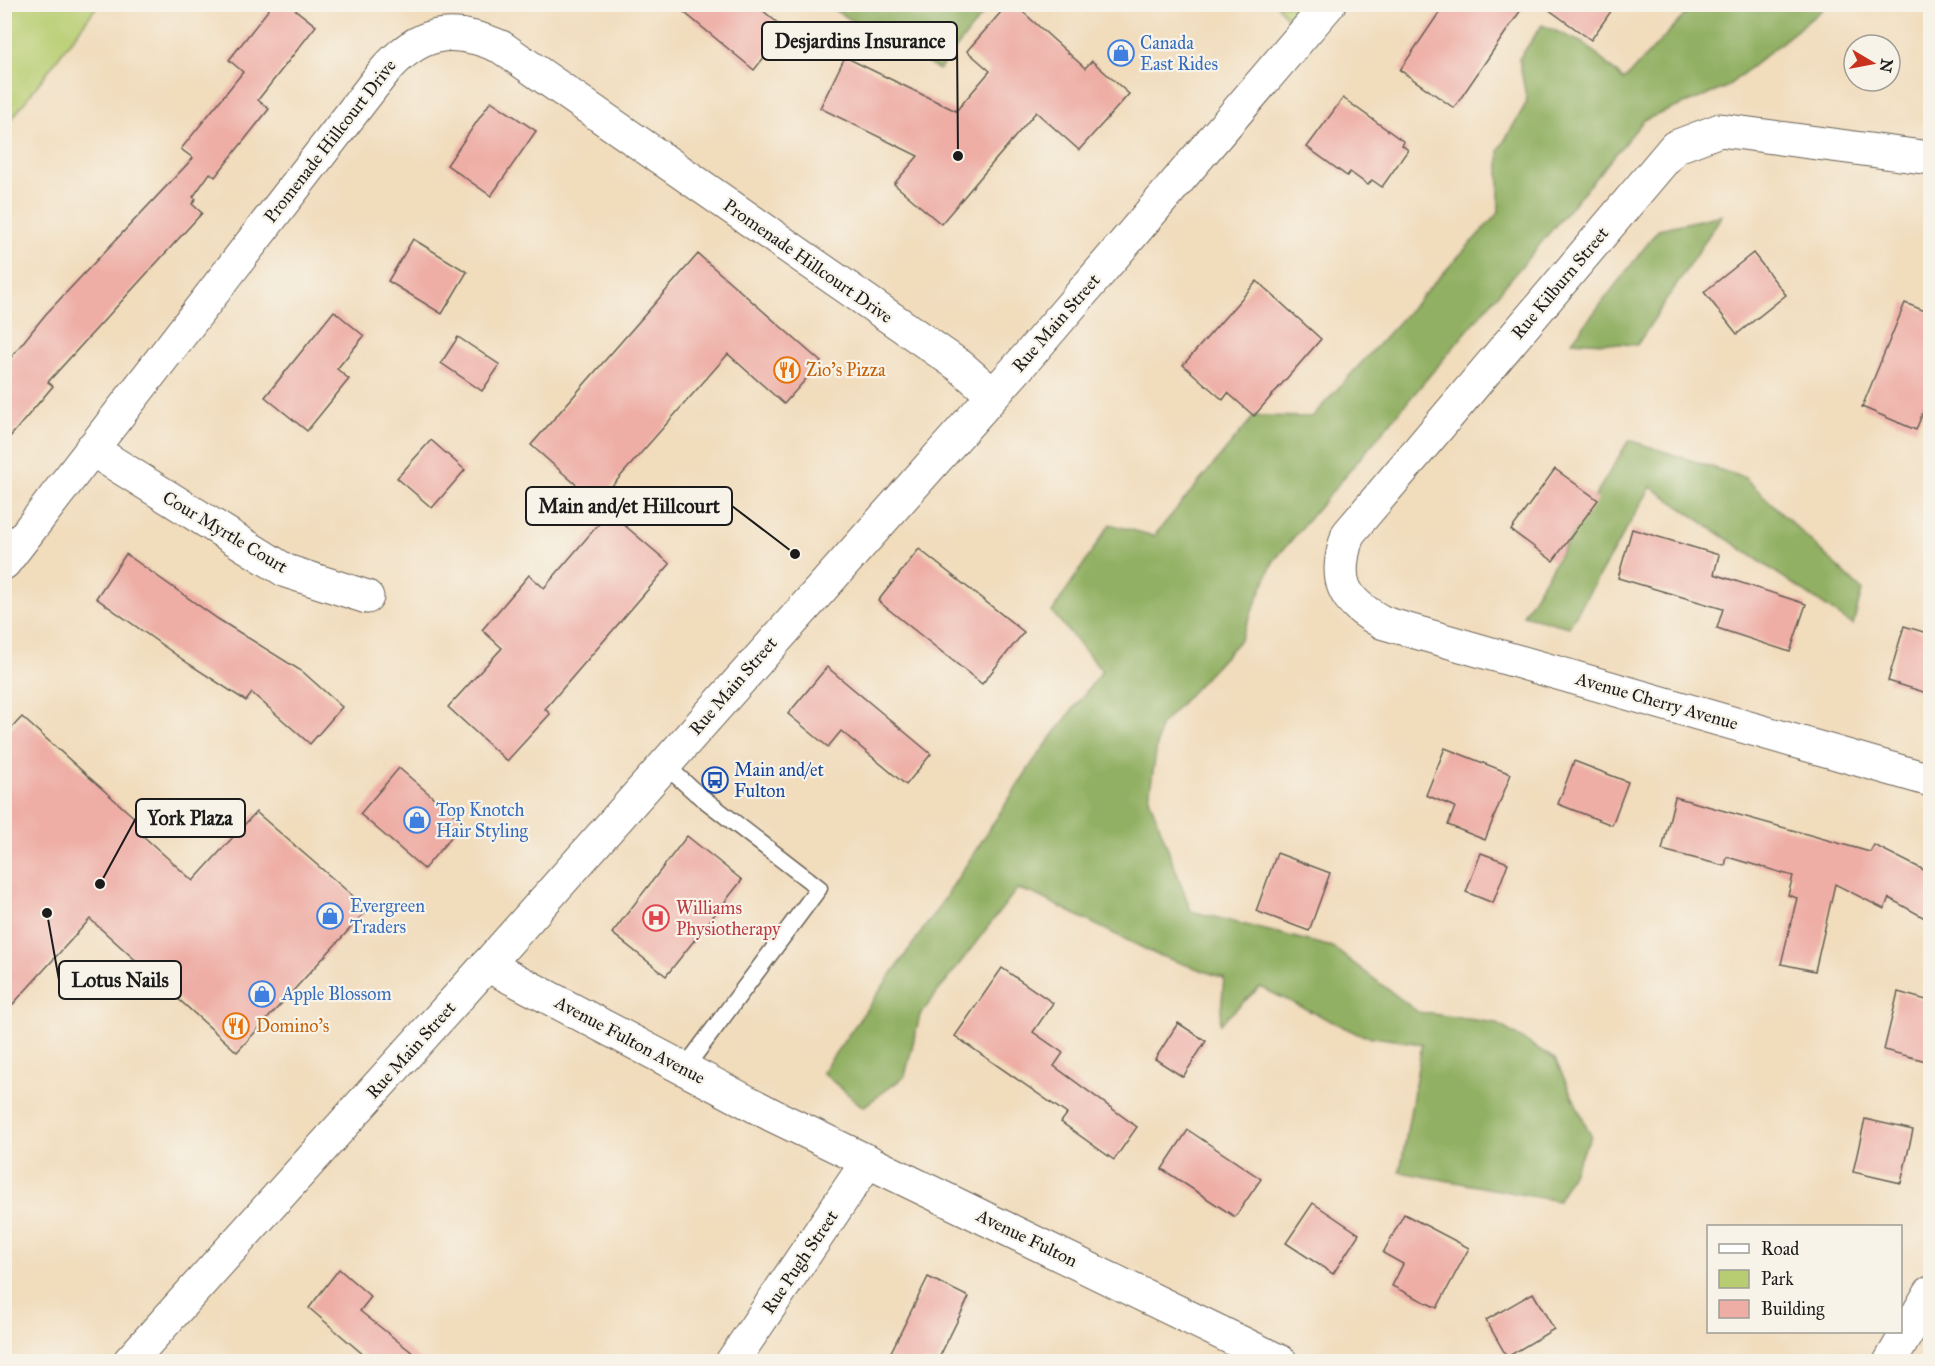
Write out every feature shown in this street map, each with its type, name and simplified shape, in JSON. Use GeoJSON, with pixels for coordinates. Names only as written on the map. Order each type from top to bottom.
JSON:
{"type":"FeatureCollection","features":[{"type":"Feature","properties":{"kind":"street","name":"Rue Main Street"},"geometry":{"type":"LineString","coordinates":[[129,1362],[665,765],[1163,201],[1329,4]]}},
{"type":"Feature","properties":{"kind":"street","name":"Promenade Hillcourt Drive"},"geometry":{"type":"LineString","coordinates":[[4,563],[399,53],[419,42],[437,36],[474,35],[501,47],[960,366],[992,394]]}},
{"type":"Feature","properties":{"kind":"street","name":"Rue Kilburn Street"},"geometry":{"type":"LineString","coordinates":[[1384,623],[1360,610],[1344,588],[1339,560],[1348,534],[1675,147],[1720,130],[1930,158]]}},
{"type":"Feature","properties":{"kind":"street","name":"Cour Myrtle Court"},"geometry":{"type":"LineString","coordinates":[[91,449],[286,572],[367,597]]}},
{"type":"Feature","properties":{"kind":"street","name":"Avenue Cherry Avenue"},"geometry":{"type":"LineString","coordinates":[[1384,623],[1930,780]]}},
{"type":"Feature","properties":{"kind":"street","name":"Avenue Fulton Avenue"},"geometry":{"type":"LineString","coordinates":[[487,965],[772,1115]]}},
{"type":"Feature","properties":{"kind":"street","name":"Avenue Fulton"},"geometry":{"type":"LineString","coordinates":[[772,1115],[1281,1362]]}},
{"type":"Feature","properties":{"kind":"street","name":"Rue Pugh Street"},"geometry":{"type":"LineString","coordinates":[[732,1362],[868,1161]]}},
{"type":"Feature","properties":{"kind":"street"},"geometry":{"type":"LineString","coordinates":[[1890,1362],[1930,1293]]}},
{"type":"Feature","properties":{"kind":"lane"},"geometry":{"type":"LineString","coordinates":[[665,765],[696,793],[819,888],[684,1069]]}},
{"type":"Feature","properties":{"kind":"green space"},"geometry":{"type":"Polygon","coordinates":[[[990,4],[939,70],[825,5],[990,4]]]}},
{"type":"Feature","properties":{"kind":"green space"},"geometry":{"type":"Polygon","coordinates":[[[4,5],[98,5],[5,128],[4,5]]]}},
{"type":"Feature","properties":{"kind":"green space"},"geometry":{"type":"Polygon","coordinates":[[[1277,5],[1329,5],[1303,37],[1277,5]]]}},
{"type":"Feature","properties":{"kind":"green space"},"geometry":{"type":"Polygon","coordinates":[[[1694,5],[1828,5],[1725,88],[1644,120],[1273,562],[1240,640],[1160,726],[1149,798],[1191,911],[1332,947],[1418,1012],[1496,1023],[1555,1059],[1591,1136],[1558,1201],[1400,1172],[1422,1044],[1360,1035],[1260,987],[1220,1024],[1224,978],[1155,954],[1034,894],[1017,889],[920,1015],[905,1076],[863,1107],[822,1072],[937,910],[1033,762],[1102,671],[1052,612],[1110,524],[1154,536],[1254,416],[1312,417],[1499,212],[1499,150],[1527,102],[1519,59],[1542,25],[1585,44],[1624,80],[1694,5]]]}},
{"type":"Feature","properties":{"kind":"green space"},"geometry":{"type":"Polygon","coordinates":[[[1722,215],[1637,345],[1572,341],[1659,229],[1722,215]]]}},
{"type":"Feature","properties":{"kind":"green space"},"geometry":{"type":"Polygon","coordinates":[[[1629,440],[1745,478],[1862,590],[1853,625],[1651,487],[1569,627],[1523,615],[1629,440]]]}},
{"type":"Feature","properties":{"kind":"building"},"geometry":{"type":"Polygon","coordinates":[[[273,4],[288,4],[316,26],[258,100],[269,109],[215,177],[210,173],[193,197],[196,199],[192,204],[202,213],[48,382],[53,386],[4,444],[4,366],[45,315],[193,158],[181,149],[243,72],[229,60],[273,4]]]}},
{"type":"Feature","properties":{"kind":"building"},"geometry":{"type":"Polygon","coordinates":[[[674,4],[755,4],[786,30],[754,70],[674,4]]]}},
{"type":"Feature","properties":{"kind":"building"},"geometry":{"type":"Polygon","coordinates":[[[1008,4],[1014,4],[1085,68],[1092,61],[1129,94],[1079,150],[1036,112],[941,224],[894,184],[918,156],[820,108],[845,57],[956,111],[990,71],[967,51],[1008,4]]]}},
{"type":"Feature","properties":{"kind":"building"},"geometry":{"type":"Polygon","coordinates":[[[1445,4],[1525,4],[1454,108],[1400,70],[1445,4]]]}},
{"type":"Feature","properties":{"kind":"building"},"geometry":{"type":"Polygon","coordinates":[[[1541,4],[1616,4],[1591,40],[1541,4]]]}},
{"type":"Feature","properties":{"kind":"building"},"geometry":{"type":"Polygon","coordinates":[[[1343,98],[1404,142],[1402,145],[1408,150],[1382,187],[1372,180],[1368,185],[1350,172],[1347,176],[1307,147],[1343,98]]]}},
{"type":"Feature","properties":{"kind":"building"},"geometry":{"type":"Polygon","coordinates":[[[491,101],[536,131],[491,196],[447,165],[491,101]]]}},
{"type":"Feature","properties":{"kind":"building"},"geometry":{"type":"Polygon","coordinates":[[[413,239],[467,272],[442,314],[388,281],[413,239]]]}},
{"type":"Feature","properties":{"kind":"building"},"geometry":{"type":"Polygon","coordinates":[[[1753,253],[1786,295],[1737,334],[1704,292],[1753,253]]]}},
{"type":"Feature","properties":{"kind":"building"},"geometry":{"type":"Polygon","coordinates":[[[698,254],[821,362],[784,404],[728,354],[597,503],[531,445],[698,254]]]}},
{"type":"Feature","properties":{"kind":"building"},"geometry":{"type":"Polygon","coordinates":[[[1257,281],[1321,339],[1254,416],[1228,393],[1223,400],[1183,365],[1257,281]]]}},
{"type":"Feature","properties":{"kind":"building"},"geometry":{"type":"Polygon","coordinates":[[[1905,303],[1930,313],[1930,394],[1916,430],[1862,407],[1905,303]]]}},
{"type":"Feature","properties":{"kind":"building"},"geometry":{"type":"Polygon","coordinates":[[[334,311],[364,336],[337,369],[349,379],[307,431],[265,397],[334,311]]]}},
{"type":"Feature","properties":{"kind":"building"},"geometry":{"type":"Polygon","coordinates":[[[458,337],[500,365],[482,391],[441,363],[458,337]]]}},
{"type":"Feature","properties":{"kind":"building"},"geometry":{"type":"Polygon","coordinates":[[[431,440],[465,470],[432,508],[397,478],[431,440]]]}},
{"type":"Feature","properties":{"kind":"building"},"geometry":{"type":"Polygon","coordinates":[[[1555,469],[1598,500],[1553,561],[1511,530],[1555,469]]]}},
{"type":"Feature","properties":{"kind":"building"},"geometry":{"type":"Polygon","coordinates":[[[609,512],[670,564],[545,709],[550,714],[507,761],[448,707],[502,648],[482,630],[529,575],[544,588],[609,512]]]}},
{"type":"Feature","properties":{"kind":"building"},"geometry":{"type":"Polygon","coordinates":[[[1632,529],[1719,555],[1714,574],[1806,604],[1790,652],[1717,628],[1723,609],[1618,578],[1632,529]]]}},
{"type":"Feature","properties":{"kind":"building"},"geometry":{"type":"Polygon","coordinates":[[[919,549],[1024,632],[982,684],[878,601],[919,549]]]}},
{"type":"Feature","properties":{"kind":"building"},"geometry":{"type":"Polygon","coordinates":[[[126,554],[218,619],[303,672],[342,707],[310,744],[252,693],[246,701],[189,664],[96,598],[126,554]]]}},
{"type":"Feature","properties":{"kind":"building"},"geometry":{"type":"Polygon","coordinates":[[[1904,626],[1930,634],[1930,694],[1888,681],[1904,626]]]}},
{"type":"Feature","properties":{"kind":"building"},"geometry":{"type":"Polygon","coordinates":[[[827,667],[931,754],[906,785],[841,731],[828,747],[788,714],[827,667]]]}},
{"type":"Feature","properties":{"kind":"building"},"geometry":{"type":"Polygon","coordinates":[[[22,717],[147,829],[142,835],[193,881],[256,812],[368,909],[237,1052],[90,919],[4,1014],[4,736],[22,717]]]}},
{"type":"Feature","properties":{"kind":"building"},"geometry":{"type":"Polygon","coordinates":[[[1445,748],[1511,774],[1485,840],[1448,825],[1455,807],[1426,795],[1445,748]]]}},
{"type":"Feature","properties":{"kind":"building"},"geometry":{"type":"Polygon","coordinates":[[[1574,761],[1628,782],[1612,825],[1558,804],[1574,761]]]}},
{"type":"Feature","properties":{"kind":"building"},"geometry":{"type":"Polygon","coordinates":[[[399,768],[463,823],[424,869],[360,814],[399,768]]]}},
{"type":"Feature","properties":{"kind":"building"},"geometry":{"type":"Polygon","coordinates":[[[1675,797],[1870,852],[1874,845],[1930,873],[1930,921],[1889,898],[1884,909],[1835,884],[1815,971],[1781,964],[1797,898],[1788,895],[1793,876],[1727,857],[1725,866],[1662,850],[1675,797]]]}},
{"type":"Feature","properties":{"kind":"building"},"geometry":{"type":"Polygon","coordinates":[[[687,836],[742,880],[666,976],[612,933],[687,836]]]}},
{"type":"Feature","properties":{"kind":"building"},"geometry":{"type":"Polygon","coordinates":[[[1277,853],[1330,873],[1309,931],[1256,911],[1277,853]]]}},
{"type":"Feature","properties":{"kind":"building"},"geometry":{"type":"Polygon","coordinates":[[[1481,853],[1508,863],[1493,903],[1466,892],[1481,853]]]}},
{"type":"Feature","properties":{"kind":"building"},"geometry":{"type":"Polygon","coordinates":[[[1002,968],[1053,1003],[1033,1032],[1063,1053],[1054,1066],[1137,1127],[1114,1160],[1061,1122],[1067,1114],[955,1036],[1002,968]]]}},
{"type":"Feature","properties":{"kind":"building"},"geometry":{"type":"Polygon","coordinates":[[[1898,992],[1930,1001],[1930,1062],[1884,1050],[1898,992]]]}},
{"type":"Feature","properties":{"kind":"building"},"geometry":{"type":"Polygon","coordinates":[[[1178,1023],[1206,1041],[1183,1077],[1155,1059],[1178,1023]]]}},
{"type":"Feature","properties":{"kind":"building"},"geometry":{"type":"Polygon","coordinates":[[[1865,1119],[1913,1130],[1901,1183],[1853,1172],[1865,1119]]]}},
{"type":"Feature","properties":{"kind":"building"},"geometry":{"type":"Polygon","coordinates":[[[1188,1130],[1261,1179],[1235,1217],[1162,1169],[1188,1130]]]}},
{"type":"Feature","properties":{"kind":"building"},"geometry":{"type":"Polygon","coordinates":[[[1313,1203],[1359,1234],[1333,1274],[1286,1243],[1313,1203]]]}},
{"type":"Feature","properties":{"kind":"building"},"geometry":{"type":"Polygon","coordinates":[[[1404,1214],[1469,1248],[1437,1308],[1392,1286],[1403,1264],[1383,1253],[1404,1214]]]}},
{"type":"Feature","properties":{"kind":"building"},"geometry":{"type":"Polygon","coordinates":[[[339,1269],[371,1297],[360,1311],[424,1362],[372,1362],[309,1308],[339,1269]]]}},
{"type":"Feature","properties":{"kind":"building"},"geometry":{"type":"Polygon","coordinates":[[[928,1277],[969,1297],[937,1362],[886,1362],[928,1277]]]}},
{"type":"Feature","properties":{"kind":"building"},"geometry":{"type":"Polygon","coordinates":[[[1533,1293],[1554,1329],[1507,1357],[1486,1320],[1533,1293]]]}},
{"type":"Feature","properties":{"kind":"place","name":"Canada East Rides"},"geometry":{"type":"Point","coordinates":[1121,53]}},
{"type":"Feature","properties":{"kind":"place","name":"Desjardins Insurance"},"geometry":{"type":"Point","coordinates":[958,156]}},
{"type":"Feature","properties":{"kind":"place","name":"Zio's Pizza"},"geometry":{"type":"Point","coordinates":[787,370]}},
{"type":"Feature","properties":{"kind":"place","name":"Main and/et Hillcourt"},"geometry":{"type":"Point","coordinates":[795,554]}},
{"type":"Feature","properties":{"kind":"place","name":"Main and/et Fulton"},"geometry":{"type":"Point","coordinates":[715,780]}},
{"type":"Feature","properties":{"kind":"place","name":"Top Knotch Hair Styling"},"geometry":{"type":"Point","coordinates":[417,820]}},
{"type":"Feature","properties":{"kind":"place","name":"York Plaza"},"geometry":{"type":"Point","coordinates":[100,884]}},
{"type":"Feature","properties":{"kind":"place","name":"Lotus Nails"},"geometry":{"type":"Point","coordinates":[47,913]}},
{"type":"Feature","properties":{"kind":"place","name":"Evergreen Traders"},"geometry":{"type":"Point","coordinates":[330,916]}},
{"type":"Feature","properties":{"kind":"place","name":"Williams Physiotherapy"},"geometry":{"type":"Point","coordinates":[656,918]}},
{"type":"Feature","properties":{"kind":"place","name":"Apple Blossom"},"geometry":{"type":"Point","coordinates":[262,994]}},
{"type":"Feature","properties":{"kind":"place","name":"Domino's"},"geometry":{"type":"Point","coordinates":[236,1026]}}]}
